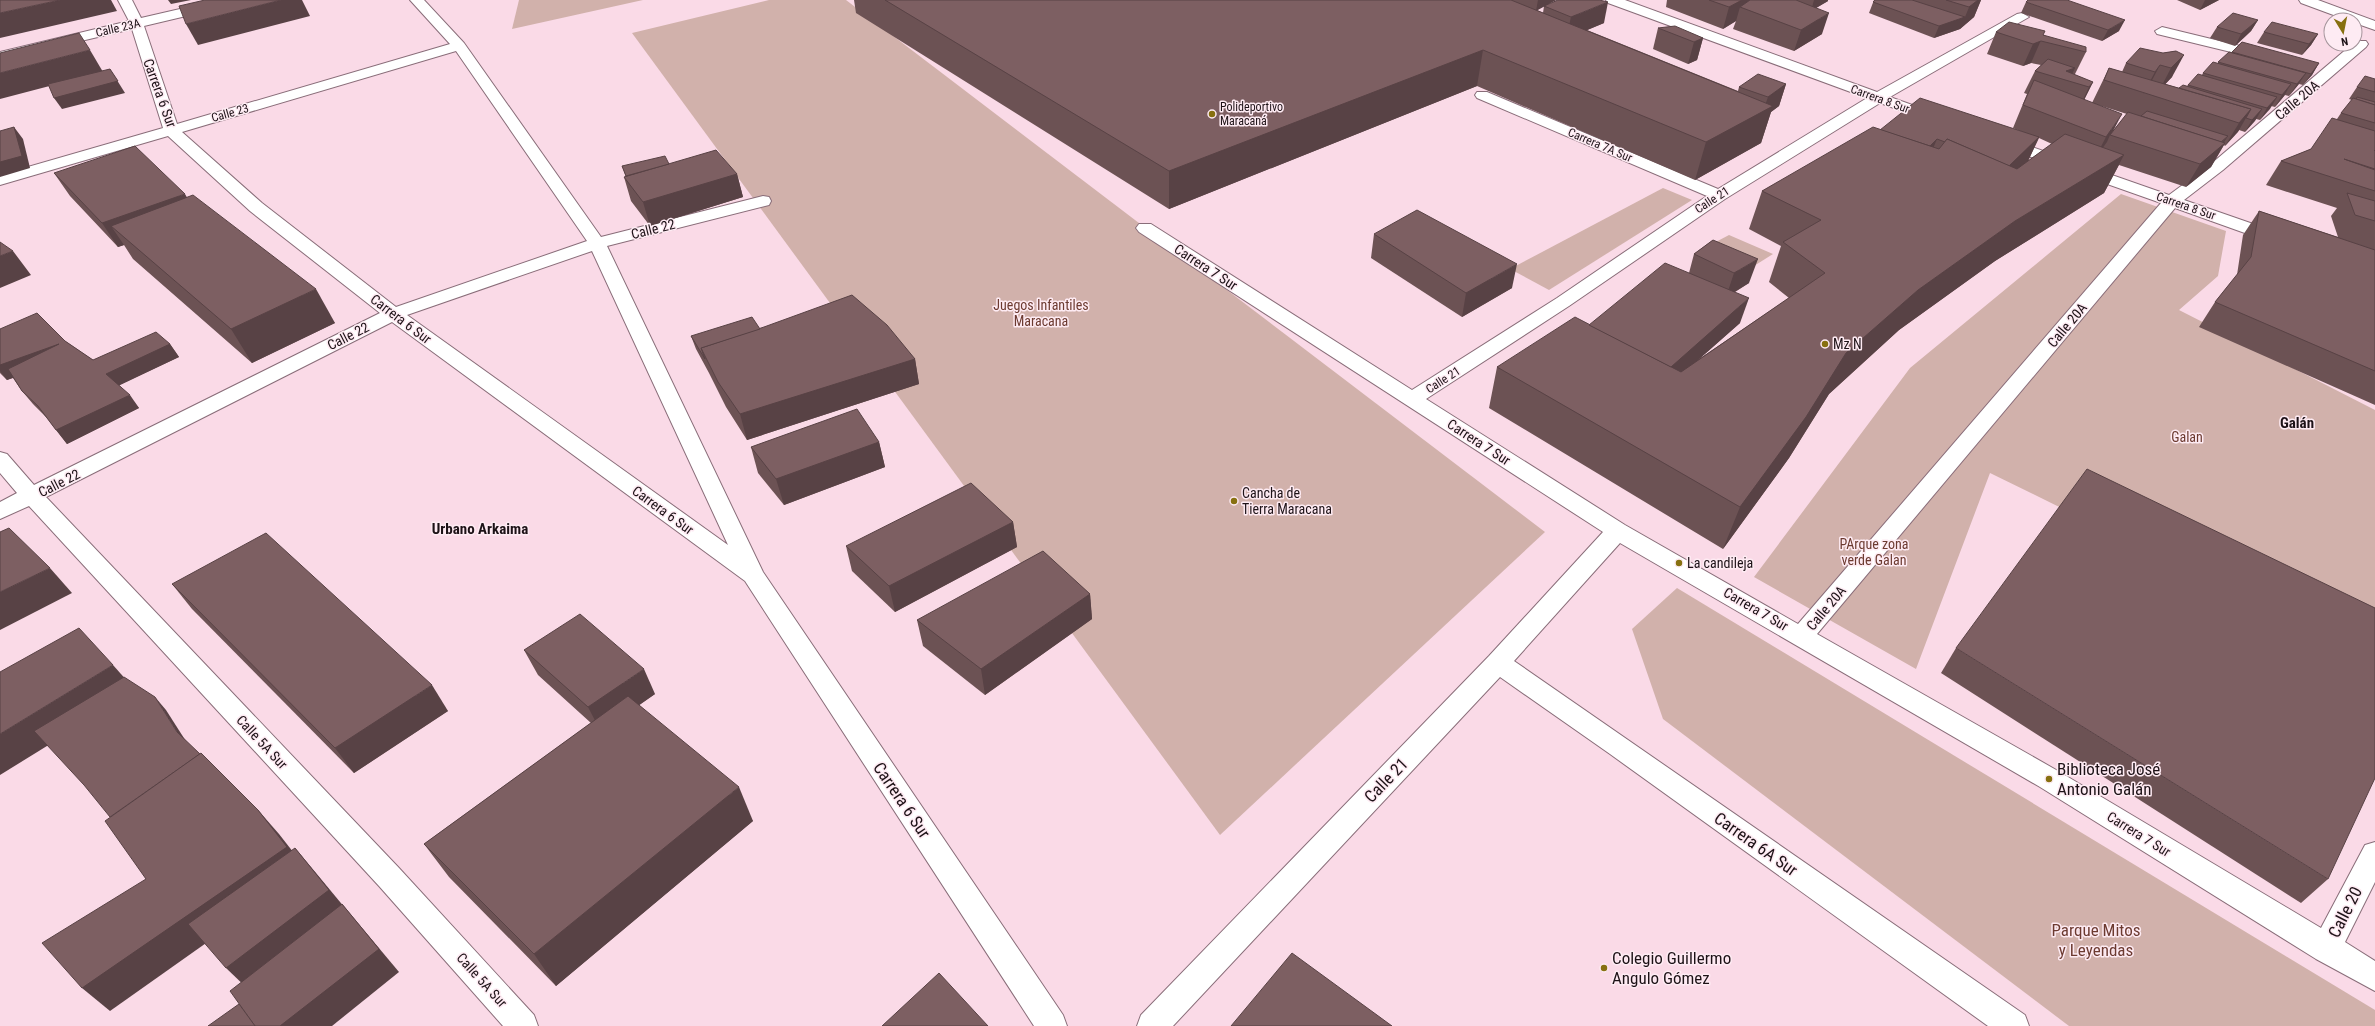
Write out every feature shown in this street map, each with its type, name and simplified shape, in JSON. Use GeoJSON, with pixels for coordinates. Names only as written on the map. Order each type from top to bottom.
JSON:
{"type":"FeatureCollection","features":[{"type":"Feature","properties":{"kind":"street","name":"Carrera 6 Sur"},"geometry":{"type":"LineString","coordinates":[[125,0],[137,24],[171,130],[256,207],[393,314],[753,575]]}},
{"type":"Feature","properties":{"kind":"street","name":"Calle 23A"},"geometry":{"type":"LineString","coordinates":[[0,56],[236,0]]}},
{"type":"Feature","properties":{"kind":"street","name":"Carrera 6 Sur"},"geometry":{"type":"LineString","coordinates":[[417,0],[459,46],[597,243],[753,575],[1052,1026]]}},
{"type":"Feature","properties":{"kind":"street","name":"Carrera 8 Sur"},"geometry":{"type":"LineString","coordinates":[[1614,0],[1951,124]]}},
{"type":"Feature","properties":{"kind":"street"},"geometry":{"type":"LineString","coordinates":[[2306,0],[2375,26]]}},
{"type":"Feature","properties":{"kind":"street","name":"Calle 21"},"geometry":{"type":"LineString","coordinates":[[1412,399],[1563,302],[1718,195],[1877,98],[2022,17]]}},
{"type":"Feature","properties":{"kind":"street"},"geometry":{"type":"LineString","coordinates":[[2162,31],[2276,60]]}},
{"type":"Feature","properties":{"kind":"street","name":"Calle 23"},"geometry":{"type":"LineString","coordinates":[[0,180],[459,46]]}},
{"type":"Feature","properties":{"kind":"street","name":"Calle 20A"},"geometry":{"type":"LineString","coordinates":[[1802,636],[2172,202],[2322,71],[2349,52]]}},
{"type":"Feature","properties":{"kind":"street","name":"Carrera 7A Sur"},"geometry":{"type":"LineString","coordinates":[[1482,95],[1718,195]]}},
{"type":"Feature","properties":{"kind":"street","name":"Carrera 8 Sur"},"geometry":{"type":"LineString","coordinates":[[1988,137],[2292,244]]}},
{"type":"Feature","properties":{"kind":"street","name":"Calle 22"},"geometry":{"type":"LineString","coordinates":[[0,511],[393,314],[597,243],[763,201]]}},
{"type":"Feature","properties":{"kind":"street","name":"Carrera 7 Sur"},"geometry":{"type":"LineString","coordinates":[[1145,228],[1617,530],[2049,779],[2326,949],[2375,977]]}},
{"type":"Feature","properties":{"kind":"street","name":"Calle 5A Sur"},"geometry":{"type":"LineString","coordinates":[[0,459],[32,496],[389,877],[524,1026]]}},
{"type":"Feature","properties":{"kind":"street","name":"Calle 21"},"geometry":{"type":"LineString","coordinates":[[1152,1026],[1498,663],[1617,530]]}},
{"type":"Feature","properties":{"kind":"street","name":"Carrera 6A Sur"},"geometry":{"type":"LineString","coordinates":[[1498,663],[1619,746],[2014,1026]]}},
{"type":"Feature","properties":{"kind":"street","name":"Calle 20"},"geometry":{"type":"LineString","coordinates":[[2326,949],[2375,854]]}},
{"type":"Feature","properties":{"kind":"green space"},"geometry":{"type":"Polygon","coordinates":[[[519,0],[643,0],[512,29],[519,0]]]}},
{"type":"Feature","properties":{"kind":"green space","name":"Juegos Infantiles Maracana"},"geometry":{"type":"Polygon","coordinates":[[[769,0],[846,0],[1545,532],[1220,835],[632,33],[769,0]]]}},
{"type":"Feature","properties":{"kind":"green space"},"geometry":{"type":"Polygon","coordinates":[[[1663,188],[1692,200],[1549,290],[1510,269],[1663,188]]]}},
{"type":"Feature","properties":{"kind":"green space"},"geometry":{"type":"Polygon","coordinates":[[[2121,194],[2226,231],[2218,276],[2179,310],[2375,410],[2375,662],[1990,473],[1916,669],[1754,577],[1910,368],[2121,194]]]}},
{"type":"Feature","properties":{"kind":"green space"},"geometry":{"type":"Polygon","coordinates":[[[1729,235],[1773,254],[1746,271],[1695,253],[1729,235]]]}},
{"type":"Feature","properties":{"kind":"green space","name":"Parque Mitos y Leyendas"},"geometry":{"type":"Polygon","coordinates":[[[1677,588],[2375,1010],[2375,1026],[2069,1026],[1663,719],[1632,629],[1677,588]]]}},
{"type":"Feature","properties":{"kind":"building"},"geometry":{"type":"Polygon","coordinates":[[[0,0],[60,0],[0,13],[0,0]]]}},
{"type":"Feature","properties":{"kind":"building"},"geometry":{"type":"Polygon","coordinates":[[[205,0],[281,0],[186,24],[179,6],[205,0]]]}},
{"type":"Feature","properties":{"kind":"building","name":"Polideportivo Maracaná"},"geometry":{"type":"Polygon","coordinates":[[[885,0],[1511,0],[1773,106],[1706,142],[1483,50],[1169,171],[885,0]]]}},
{"type":"Feature","properties":{"kind":"building"},"geometry":{"type":"Polygon","coordinates":[[[1558,0],[1599,0],[1608,2],[1571,17],[1544,6],[1558,0]]]}},
{"type":"Feature","properties":{"kind":"building"},"geometry":{"type":"Polygon","coordinates":[[[1709,0],[1742,0],[1729,7],[1709,0]]]}},
{"type":"Feature","properties":{"kind":"building"},"geometry":{"type":"Polygon","coordinates":[[[1750,0],[1796,0],[1829,13],[1801,30],[1740,7],[1750,0]]]}},
{"type":"Feature","properties":{"kind":"building"},"geometry":{"type":"Polygon","coordinates":[[[1875,0],[1912,0],[1965,17],[1939,26],[1873,2],[1875,0]]]}},
{"type":"Feature","properties":{"kind":"building"},"geometry":{"type":"Polygon","coordinates":[[[1946,0],[1978,0],[1969,7],[1946,0]]]}},
{"type":"Feature","properties":{"kind":"building"},"geometry":{"type":"Polygon","coordinates":[[[2028,0],[2067,0],[2125,20],[2108,30],[2026,2],[2028,0]]]}},
{"type":"Feature","properties":{"kind":"building"},"geometry":{"type":"Polygon","coordinates":[[[2233,13],[2258,20],[2241,34],[2217,27],[2233,13]]]}},
{"type":"Feature","properties":{"kind":"building"},"geometry":{"type":"Polygon","coordinates":[[[2009,22],[2045,31],[2043,35],[2086,47],[2086,52],[2041,41],[2033,44],[1996,32],[2009,22]]]}},
{"type":"Feature","properties":{"kind":"building"},"geometry":{"type":"Polygon","coordinates":[[[2272,22],[2318,34],[2309,44],[2264,32],[2272,22]]]}},
{"type":"Feature","properties":{"kind":"building"},"geometry":{"type":"Polygon","coordinates":[[[1675,26],[1703,38],[1694,42],[1658,28],[1675,26]]]}},
{"type":"Feature","properties":{"kind":"building"},"geometry":{"type":"Polygon","coordinates":[[[79,33],[90,50],[0,73],[0,53],[79,33]]]}},
{"type":"Feature","properties":{"kind":"building"},"geometry":{"type":"Polygon","coordinates":[[[2242,42],[2319,63],[2311,74],[2232,52],[2242,42]]]}},
{"type":"Feature","properties":{"kind":"building"},"geometry":{"type":"Polygon","coordinates":[[[2140,48],[2163,53],[2176,51],[2184,55],[2171,68],[2160,65],[2155,72],[2126,63],[2140,48]]]}},
{"type":"Feature","properties":{"kind":"building"},"geometry":{"type":"Polygon","coordinates":[[[2229,52],[2306,73],[2297,84],[2218,62],[2229,52]]]}},
{"type":"Feature","properties":{"kind":"building"},"geometry":{"type":"Polygon","coordinates":[[[2048,59],[2075,68],[2066,71],[2093,82],[2089,87],[2035,71],[2048,59]]]}},
{"type":"Feature","properties":{"kind":"building"},"geometry":{"type":"Polygon","coordinates":[[[2213,62],[2291,84],[2282,95],[2203,73],[2213,62]]]}},
{"type":"Feature","properties":{"kind":"building"},"geometry":{"type":"Polygon","coordinates":[[[2109,68],[2251,109],[2239,123],[2104,80],[2109,68]]]}},
{"type":"Feature","properties":{"kind":"building"},"geometry":{"type":"Polygon","coordinates":[[[110,69],[118,81],[54,98],[48,84],[110,69]]]}},
{"type":"Feature","properties":{"kind":"building"},"geometry":{"type":"Polygon","coordinates":[[[1758,74],[1786,84],[1768,97],[1739,87],[1758,74]]]}},
{"type":"Feature","properties":{"kind":"building"},"geometry":{"type":"Polygon","coordinates":[[[2198,74],[2277,97],[2267,108],[2188,85],[2198,74]]]}},
{"type":"Feature","properties":{"kind":"building"},"geometry":{"type":"Polygon","coordinates":[[[2365,76],[2375,79],[2375,92],[2357,87],[2365,76]]]}},
{"type":"Feature","properties":{"kind":"building"},"geometry":{"type":"Polygon","coordinates":[[[2034,80],[2122,114],[2106,137],[2023,105],[2034,80]]]}},
{"type":"Feature","properties":{"kind":"building"},"geometry":{"type":"Polygon","coordinates":[[[2183,85],[2262,109],[2252,120],[2246,118],[2251,109],[2179,88],[2183,85]]]}},
{"type":"Feature","properties":{"kind":"building"},"geometry":{"type":"Polygon","coordinates":[[[2357,97],[2375,102],[2375,105],[2356,99],[2357,97]]]}},
{"type":"Feature","properties":{"kind":"building"},"geometry":{"type":"Polygon","coordinates":[[[1920,98],[2039,137],[2009,166],[1947,139],[1945,142],[1937,139],[1930,146],[1880,130],[1920,98]]]}},
{"type":"Feature","properties":{"kind":"building"},"geometry":{"type":"Polygon","coordinates":[[[2353,98],[2375,105],[2375,123],[2341,113],[2353,98]]]}},
{"type":"Feature","properties":{"kind":"building"},"geometry":{"type":"Polygon","coordinates":[[[2147,111],[2228,136],[2221,142],[2141,116],[2147,111]]]}},
{"type":"Feature","properties":{"kind":"building"},"geometry":{"type":"Polygon","coordinates":[[[2128,112],[2225,143],[2200,164],[2110,135],[2128,112]]]}},
{"type":"Feature","properties":{"kind":"building"},"geometry":{"type":"Polygon","coordinates":[[[2332,118],[2375,131],[2375,169],[2344,159],[2375,170],[2375,191],[2281,161],[2311,149],[2332,118]]]}},
{"type":"Feature","properties":{"kind":"building"},"geometry":{"type":"Polygon","coordinates":[[[14,127],[22,156],[0,162],[0,131],[14,127]]]}},
{"type":"Feature","properties":{"kind":"building","name":"Mz N"},"geometry":{"type":"Polygon","coordinates":[[[1873,127],[1939,149],[1947,139],[2017,169],[2065,134],[2124,155],[2015,221],[1918,290],[1846,353],[1806,417],[1740,507],[1497,367],[1575,317],[1681,372],[1825,273],[1783,242],[1821,220],[1762,191],[1873,127]]]}},
{"type":"Feature","properties":{"kind":"building"},"geometry":{"type":"Polygon","coordinates":[[[135,146],[185,194],[102,223],[54,173],[135,146]]]}},
{"type":"Feature","properties":{"kind":"building"},"geometry":{"type":"Polygon","coordinates":[[[716,150],[737,174],[643,202],[624,177],[716,150]]]}},
{"type":"Feature","properties":{"kind":"building"},"geometry":{"type":"Polygon","coordinates":[[[665,156],[669,164],[626,176],[622,166],[665,156]]]}},
{"type":"Feature","properties":{"kind":"building"},"geometry":{"type":"Polygon","coordinates":[[[2347,193],[2375,201],[2375,221],[2355,215],[2347,193]]]}},
{"type":"Feature","properties":{"kind":"building"},"geometry":{"type":"Polygon","coordinates":[[[193,195],[316,289],[231,329],[111,226],[193,195]]]}},
{"type":"Feature","properties":{"kind":"building"},"geometry":{"type":"Polygon","coordinates":[[[1417,210],[1517,264],[1466,293],[1374,234],[1417,210]]]}},
{"type":"Feature","properties":{"kind":"building"},"geometry":{"type":"Polygon","coordinates":[[[2259,211],[2375,250],[2375,371],[2215,302],[2251,257],[2259,211]]]}},
{"type":"Feature","properties":{"kind":"building"},"geometry":{"type":"Polygon","coordinates":[[[1713,240],[1758,259],[1734,273],[1694,254],[1713,240]]]}},
{"type":"Feature","properties":{"kind":"building"},"geometry":{"type":"Polygon","coordinates":[[[0,242],[13,251],[0,256],[0,242]]]}},
{"type":"Feature","properties":{"kind":"building"},"geometry":{"type":"Polygon","coordinates":[[[1665,263],[1749,298],[1671,367],[1589,325],[1665,263]]]}},
{"type":"Feature","properties":{"kind":"building"},"geometry":{"type":"Polygon","coordinates":[[[852,295],[887,325],[915,359],[740,414],[718,382],[701,348],[852,295]]]}},
{"type":"Feature","properties":{"kind":"building"},"geometry":{"type":"Polygon","coordinates":[[[37,313],[65,341],[93,360],[156,332],[170,344],[106,374],[130,395],[56,430],[38,406],[22,391],[8,369],[59,344],[0,365],[0,329],[37,313]]]}},
{"type":"Feature","properties":{"kind":"building"},"geometry":{"type":"Polygon","coordinates":[[[752,317],[760,329],[701,348],[705,359],[691,336],[752,317]]]}},
{"type":"Feature","properties":{"kind":"building"},"geometry":{"type":"Polygon","coordinates":[[[857,409],[879,442],[776,479],[751,447],[857,409]]]}},
{"type":"Feature","properties":{"kind":"building"},"geometry":{"type":"Polygon","coordinates":[[[2087,469],[2375,608],[2375,778],[2328,879],[1956,648],[2087,469]]]}},
{"type":"Feature","properties":{"kind":"building"},"geometry":{"type":"Polygon","coordinates":[[[971,483],[1013,522],[889,586],[846,546],[971,483]]]}},
{"type":"Feature","properties":{"kind":"building"},"geometry":{"type":"Polygon","coordinates":[[[9,528],[50,568],[0,592],[0,532],[9,528]]]}},
{"type":"Feature","properties":{"kind":"building"},"geometry":{"type":"Polygon","coordinates":[[[266,533],[432,685],[335,748],[172,584],[266,533]]]}},
{"type":"Feature","properties":{"kind":"building"},"geometry":{"type":"Polygon","coordinates":[[[1043,551],[1090,594],[981,669],[917,620],[1043,551]]]}},
{"type":"Feature","properties":{"kind":"building"},"geometry":{"type":"Polygon","coordinates":[[[580,614],[644,669],[588,707],[524,650],[580,614]]]}},
{"type":"Feature","properties":{"kind":"building"},"geometry":{"type":"Polygon","coordinates":[[[79,628],[113,665],[0,734],[0,672],[79,628]]]}},
{"type":"Feature","properties":{"kind":"building"},"geometry":{"type":"Polygon","coordinates":[[[124,677],[155,697],[177,732],[200,754],[110,817],[84,785],[34,731],[124,677]]]}},
{"type":"Feature","properties":{"kind":"building"},"geometry":{"type":"Polygon","coordinates":[[[628,696],[739,787],[534,954],[424,844],[628,696]]]}},
{"type":"Feature","properties":{"kind":"building"},"geometry":{"type":"Polygon","coordinates":[[[201,753],[258,810],[287,847],[82,988],[42,943],[146,879],[105,821],[201,753]]]}},
{"type":"Feature","properties":{"kind":"building"},"geometry":{"type":"Polygon","coordinates":[[[295,848],[329,890],[226,968],[188,924],[295,848]]]}},
{"type":"Feature","properties":{"kind":"building"},"geometry":{"type":"Polygon","coordinates":[[[342,904],[379,949],[280,1026],[255,1026],[230,991],[342,904]]]}},
{"type":"Feature","properties":{"kind":"building"},"geometry":{"type":"Polygon","coordinates":[[[1292,953],[1392,1026],[1231,1026],[1292,953]]]}},
{"type":"Feature","properties":{"kind":"building"},"geometry":{"type":"Polygon","coordinates":[[[939,973],[988,1026],[882,1026],[939,973]]]}},
{"type":"Feature","properties":{"kind":"building"},"geometry":{"type":"Polygon","coordinates":[[[239,1004],[255,1026],[208,1026],[239,1004]]]}},
{"type":"Feature","properties":{"kind":"place","name":"Polideportivo Maracaná"},"geometry":{"type":"Point","coordinates":[1212,114]}},
{"type":"Feature","properties":{"kind":"place","name":"Mz N"},"geometry":{"type":"Point","coordinates":[1825,344]}},
{"type":"Feature","properties":{"kind":"place","name":"Cancha de Tierra Maracana"},"geometry":{"type":"Point","coordinates":[1234,501]}},
{"type":"Feature","properties":{"kind":"place","name":"La candileja"},"geometry":{"type":"Point","coordinates":[1679,563]}},
{"type":"Feature","properties":{"kind":"place","name":"Biblioteca José Antonio Galán"},"geometry":{"type":"Point","coordinates":[2049,779]}},
{"type":"Feature","properties":{"kind":"place","name":"Colegio Guillermo Angulo Gómez"},"geometry":{"type":"Point","coordinates":[1604,968]}},
{"type":"Feature","properties":{"kind":"district","name":"Galán"},"geometry":{"type":"Point","coordinates":[2297,423]}},
{"type":"Feature","properties":{"kind":"district","name":"Urbano Arkaima"},"geometry":{"type":"Point","coordinates":[480,529]}},
{"type":"Feature","properties":{"kind":"park label","name":"Galan"},"geometry":{"type":"Point","coordinates":[2187,437]}},
{"type":"Feature","properties":{"kind":"park label","name":"PArque zona verde Galan"},"geometry":{"type":"Point","coordinates":[1874,552]}}]}
